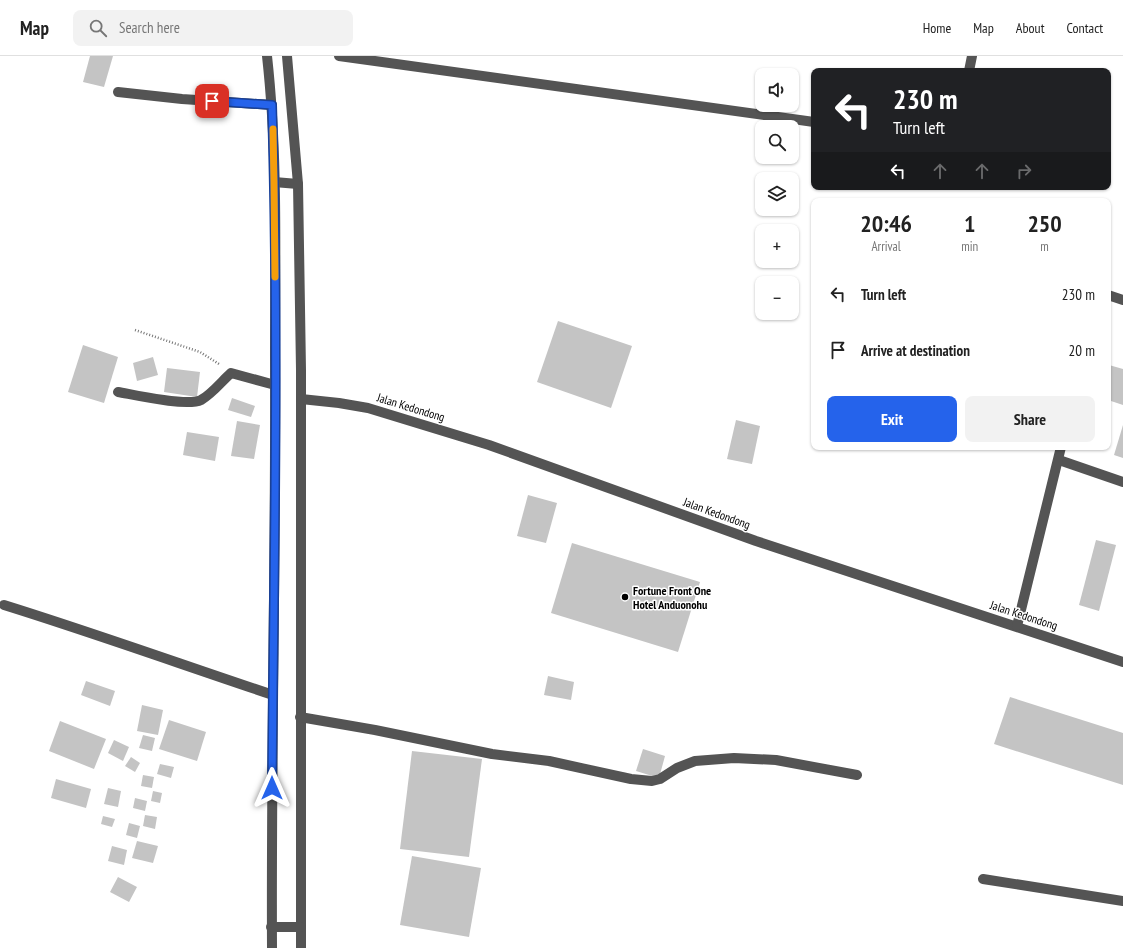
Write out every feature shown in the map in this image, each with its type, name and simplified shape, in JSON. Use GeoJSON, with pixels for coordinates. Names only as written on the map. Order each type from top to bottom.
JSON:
{"type":"FeatureCollection","features":[{"type":"Feature","properties":{"kind":"street"},"geometry":{"type":"LineString","coordinates":[[267,56],[272,105],[276,384],[272,948]]}},
{"type":"Feature","properties":{"kind":"street"},"geometry":{"type":"LineString","coordinates":[[287,56],[298,184],[301,399],[301,948]]}},
{"type":"Feature","properties":{"kind":"street"},"geometry":{"type":"LineString","coordinates":[[339,56],[385,59],[811,122]]}},
{"type":"Feature","properties":{"kind":"street"},"geometry":{"type":"LineString","coordinates":[[970,68],[972,56]]}},
{"type":"Feature","properties":{"kind":"street"},"geometry":{"type":"LineString","coordinates":[[118,92],[182,99],[272,105]]}},
{"type":"Feature","properties":{"kind":"street"},"geometry":{"type":"LineString","coordinates":[[274,182],[298,184]]}},
{"type":"Feature","properties":{"kind":"street"},"geometry":{"type":"LineString","coordinates":[[1111,296],[1123,300]]}},
{"type":"Feature","properties":{"kind":"street"},"geometry":{"type":"LineString","coordinates":[[118,392],[180,402],[193,402],[208,395],[231,373],[276,384]]}},
{"type":"Feature","properties":{"kind":"street","name":"Jalan Kedondong"},"geometry":{"type":"LineString","coordinates":[[301,399],[368,408],[488,445],[756,541],[1123,662]]}},
{"type":"Feature","properties":{"kind":"street"},"geometry":{"type":"LineString","coordinates":[[1017,626],[1061,450]]}},
{"type":"Feature","properties":{"kind":"street"},"geometry":{"type":"LineString","coordinates":[[1059,460],[1123,482]]}},
{"type":"Feature","properties":{"kind":"street"},"geometry":{"type":"LineString","coordinates":[[4,605],[92,632],[147,653],[273,695]]}},
{"type":"Feature","properties":{"kind":"street"},"geometry":{"type":"LineString","coordinates":[[300,716],[492,754],[550,762],[652,781],[660,779],[677,768],[695,761],[734,758],[776,760],[857,775]]}},
{"type":"Feature","properties":{"kind":"street"},"geometry":{"type":"LineString","coordinates":[[983,879],[1123,901]]}},
{"type":"Feature","properties":{"kind":"street"},"geometry":{"type":"LineString","coordinates":[[272,927],[301,927]]}},
{"type":"Feature","properties":{"kind":"path"},"geometry":{"type":"LineString","coordinates":[[135,330],[200,352],[231,373]]}},
{"type":"Feature","properties":{"kind":"building"},"geometry":{"type":"Polygon","coordinates":[[[90,56],[113,56],[104,87],[83,82],[90,56]]]}},
{"type":"Feature","properties":{"kind":"building"},"geometry":{"type":"Polygon","coordinates":[[[558,321],[632,346],[611,408],[537,382],[558,321]]]}},
{"type":"Feature","properties":{"kind":"building"},"geometry":{"type":"Polygon","coordinates":[[[83,345],[118,357],[104,403],[68,392],[83,345]]]}},
{"type":"Feature","properties":{"kind":"building"},"geometry":{"type":"Polygon","coordinates":[[[153,357],[158,375],[137,381],[133,363],[153,357]]]}},
{"type":"Feature","properties":{"kind":"building"},"geometry":{"type":"Polygon","coordinates":[[[1111,366],[1123,369],[1123,405],[1111,401],[1111,366]]]}},
{"type":"Feature","properties":{"kind":"building"},"geometry":{"type":"Polygon","coordinates":[[[167,368],[200,372],[197,397],[164,392],[167,368]]]}},
{"type":"Feature","properties":{"kind":"building"},"geometry":{"type":"Polygon","coordinates":[[[232,398],[255,406],[251,417],[228,410],[232,398]]]}},
{"type":"Feature","properties":{"kind":"building"},"geometry":{"type":"Polygon","coordinates":[[[736,420],[760,426],[752,464],[727,459],[736,420]]]}},
{"type":"Feature","properties":{"kind":"building"},"geometry":{"type":"Polygon","coordinates":[[[237,421],[260,425],[254,459],[231,456],[237,421]]]}},
{"type":"Feature","properties":{"kind":"building"},"geometry":{"type":"Polygon","coordinates":[[[1123,425],[1123,458],[1114,455],[1123,425]]]}},
{"type":"Feature","properties":{"kind":"building"},"geometry":{"type":"Polygon","coordinates":[[[187,432],[219,437],[215,461],[183,455],[187,432]]]}},
{"type":"Feature","properties":{"kind":"building"},"geometry":{"type":"Polygon","coordinates":[[[528,495],[557,503],[546,543],[517,536],[528,495]]]}},
{"type":"Feature","properties":{"kind":"building"},"geometry":{"type":"Polygon","coordinates":[[[1096,540],[1116,545],[1099,611],[1079,605],[1096,540]]]}},
{"type":"Feature","properties":{"kind":"building","name":"Fortune Front One Hotel Anduonohu"},"geometry":{"type":"Polygon","coordinates":[[[572,543],[700,582],[678,652],[551,613],[572,543]]]}},
{"type":"Feature","properties":{"kind":"building"},"geometry":{"type":"Polygon","coordinates":[[[548,676],[574,682],[571,700],[544,695],[548,676]]]}},
{"type":"Feature","properties":{"kind":"building"},"geometry":{"type":"Polygon","coordinates":[[[86,681],[115,691],[110,706],[81,695],[86,681]]]}},
{"type":"Feature","properties":{"kind":"building"},"geometry":{"type":"Polygon","coordinates":[[[1010,697],[1123,733],[1123,785],[994,744],[1010,697]]]}},
{"type":"Feature","properties":{"kind":"building"},"geometry":{"type":"Polygon","coordinates":[[[142,705],[163,710],[158,735],[137,731],[142,705]]]}},
{"type":"Feature","properties":{"kind":"building"},"geometry":{"type":"Polygon","coordinates":[[[169,720],[206,732],[197,761],[159,749],[169,720]]]}},
{"type":"Feature","properties":{"kind":"building"},"geometry":{"type":"Polygon","coordinates":[[[60,721],[106,739],[94,769],[49,751],[60,721]]]}},
{"type":"Feature","properties":{"kind":"building"},"geometry":{"type":"Polygon","coordinates":[[[143,735],[155,738],[152,751],[139,748],[143,735]]]}},
{"type":"Feature","properties":{"kind":"building"},"geometry":{"type":"Polygon","coordinates":[[[114,740],[129,747],[123,761],[108,753],[114,740]]]}},
{"type":"Feature","properties":{"kind":"building"},"geometry":{"type":"Polygon","coordinates":[[[643,749],[665,756],[659,778],[636,771],[643,749]]]}},
{"type":"Feature","properties":{"kind":"building"},"geometry":{"type":"Polygon","coordinates":[[[412,751],[482,759],[469,857],[400,849],[412,751]]]}},
{"type":"Feature","properties":{"kind":"building"},"geometry":{"type":"Polygon","coordinates":[[[131,757],[140,763],[135,772],[125,766],[131,757]]]}},
{"type":"Feature","properties":{"kind":"building"},"geometry":{"type":"Polygon","coordinates":[[[160,764],[174,767],[171,778],[157,774],[160,764]]]}},
{"type":"Feature","properties":{"kind":"building"},"geometry":{"type":"Polygon","coordinates":[[[143,775],[154,777],[152,788],[141,786],[143,775]]]}},
{"type":"Feature","properties":{"kind":"building"},"geometry":{"type":"Polygon","coordinates":[[[56,779],[91,789],[86,808],[51,798],[56,779]]]}},
{"type":"Feature","properties":{"kind":"building"},"geometry":{"type":"Polygon","coordinates":[[[108,788],[121,791],[118,807],[104,804],[108,788]]]}},
{"type":"Feature","properties":{"kind":"building"},"geometry":{"type":"Polygon","coordinates":[[[153,791],[162,793],[160,803],[151,801],[153,791]]]}},
{"type":"Feature","properties":{"kind":"building"},"geometry":{"type":"Polygon","coordinates":[[[135,798],[147,801],[145,811],[133,808],[135,798]]]}},
{"type":"Feature","properties":{"kind":"building"},"geometry":{"type":"Polygon","coordinates":[[[145,815],[157,817],[155,829],[143,826],[145,815]]]}},
{"type":"Feature","properties":{"kind":"building"},"geometry":{"type":"Polygon","coordinates":[[[103,816],[115,819],[112,827],[101,824],[103,816]]]}},
{"type":"Feature","properties":{"kind":"building"},"geometry":{"type":"Polygon","coordinates":[[[129,823],[140,826],[137,838],[126,835],[129,823]]]}},
{"type":"Feature","properties":{"kind":"building"},"geometry":{"type":"Polygon","coordinates":[[[137,841],[158,846],[153,863],[132,858],[137,841]]]}},
{"type":"Feature","properties":{"kind":"building"},"geometry":{"type":"Polygon","coordinates":[[[112,846],[127,850],[124,865],[108,861],[112,846]]]}},
{"type":"Feature","properties":{"kind":"building"},"geometry":{"type":"Polygon","coordinates":[[[412,856],[481,868],[469,937],[400,925],[412,856]]]}},
{"type":"Feature","properties":{"kind":"building"},"geometry":{"type":"Polygon","coordinates":[[[118,877],[137,887],[129,902],[110,892],[118,877]]]}},
{"type":"Feature","properties":{"kind":"slow traffic"},"geometry":{"type":"LineString","coordinates":[[273,129],[275,277]]}},
{"type":"Feature","properties":{"kind":"place","name":"Fortune Front One Hotel Anduonohu"},"geometry":{"type":"Point","coordinates":[625,597]}},
{"type":"Feature","properties":{"kind":"route"},"geometry":{"type":"LineString","coordinates":[[212,101],[272,105],[276,384],[272,788]]}}]}
